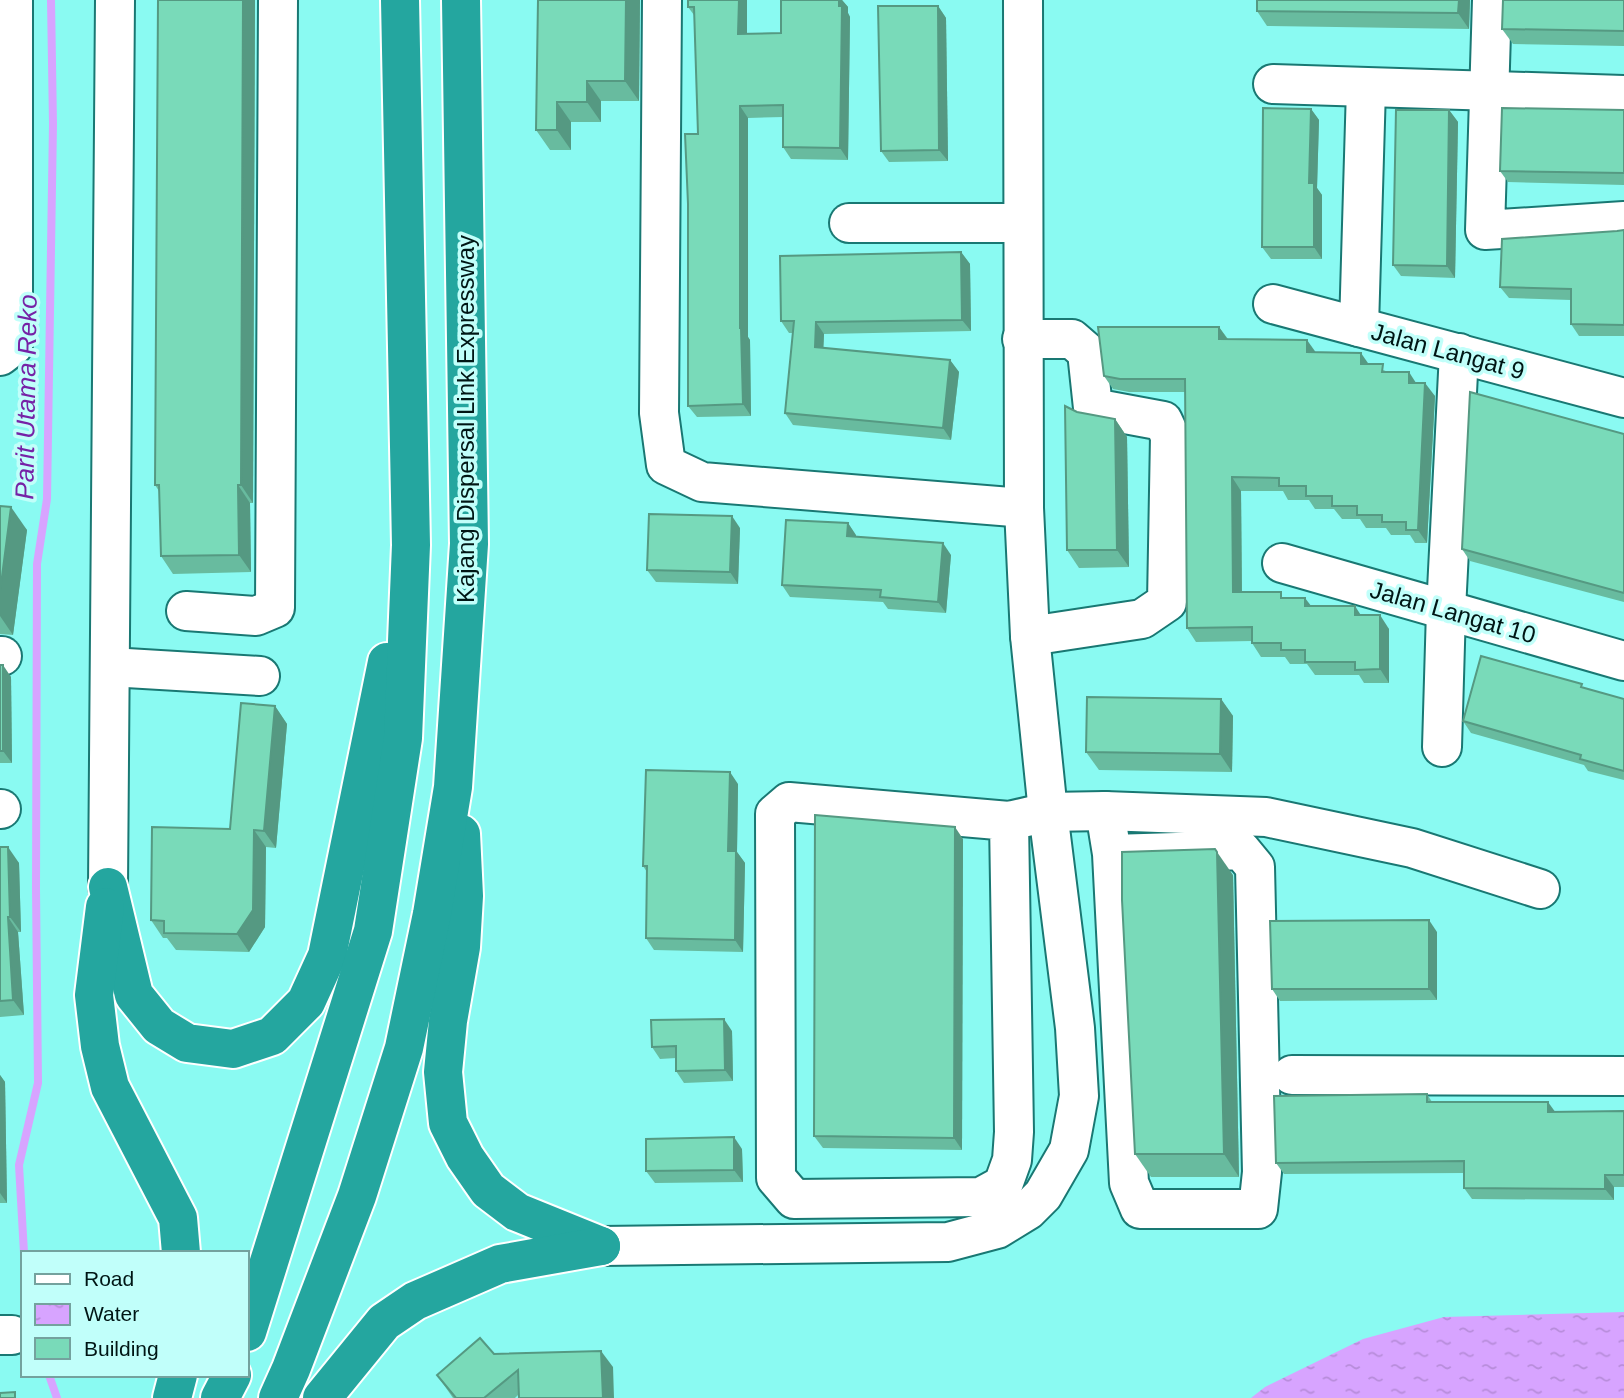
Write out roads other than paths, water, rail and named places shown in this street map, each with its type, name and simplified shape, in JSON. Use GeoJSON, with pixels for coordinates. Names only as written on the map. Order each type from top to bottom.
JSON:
{"type":"FeatureCollection","features":[{"type":"Feature","properties":{"kind":"highway"},"geometry":{"type":"LineString","coordinates":[[248,1329],[373,931],[402,738],[411,545],[400,0]]}},
{"type":"Feature","properties":{"kind":"highway","name":"Kajang Dispersal Link Expressway"},"geometry":{"type":"LineString","coordinates":[[278,1398],[357,1196],[404,1048],[432,914],[453,787],[469,544],[461,0]]}},
{"type":"Feature","properties":{"kind":"highway"},"geometry":{"type":"LineString","coordinates":[[108,887],[134,995],[159,1026],[187,1043],[233,1049],[272,1036],[306,1002],[327,956],[411,545]]}},
{"type":"Feature","properties":{"kind":"highway"},"geometry":{"type":"LineString","coordinates":[[453,787],[463,846],[464,896],[461,947],[448,1021],[443,1072],[448,1123],[465,1157],[488,1190],[517,1212],[601,1246]]}},
{"type":"Feature","properties":{"kind":"highway"},"geometry":{"type":"LineString","coordinates":[[108,887],[94,995],[100,1046],[110,1087],[178,1218],[181,1251]]}},
{"type":"Feature","properties":{"kind":"highway"},"geometry":{"type":"LineString","coordinates":[[322,1398],[384,1322],[415,1301],[500,1264],[601,1246]]}},
{"type":"Feature","properties":{"kind":"highway"},"geometry":{"type":"LineString","coordinates":[[172,1398],[177,1377]]}},
{"type":"Feature","properties":{"kind":"highway"},"geometry":{"type":"LineString","coordinates":[[220,1398],[231,1377]]}},
{"type":"Feature","properties":{"kind":"street"},"geometry":{"type":"LineString","coordinates":[[6,351],[6,94],[13,0]]}},
{"type":"Feature","properties":{"kind":"street"},"geometry":{"type":"LineString","coordinates":[[108,887],[115,0]]}},
{"type":"Feature","properties":{"kind":"street"},"geometry":{"type":"LineString","coordinates":[[186,611],[256,616],[275,608],[278,0]]}},
{"type":"Feature","properties":{"kind":"street"},"geometry":{"type":"LineString","coordinates":[[662,0],[659,413],[666,465],[702,482],[1024,508]]}},
{"type":"Feature","properties":{"kind":"street"},"geometry":{"type":"LineString","coordinates":[[601,1246],[948,1242],[998,1229],[1028,1210],[1043,1195],[1069,1150],[1079,1096],[1075,1028],[1048,812],[1030,636],[1024,508],[1023,0]]}},
{"type":"Feature","properties":{"kind":"street"},"geometry":{"type":"LineString","coordinates":[[1492,0],[1485,230],[1624,221]]}},
{"type":"Feature","properties":{"kind":"street"},"geometry":{"type":"LineString","coordinates":[[1273,85],[1624,95]]}},
{"type":"Feature","properties":{"kind":"street"},"geometry":{"type":"LineString","coordinates":[[1359,327],[1366,88]]}},
{"type":"Feature","properties":{"kind":"street"},"geometry":{"type":"LineString","coordinates":[[849,223],[1023,223]]}},
{"type":"Feature","properties":{"kind":"street","name":"Jalan Langat 9"},"geometry":{"type":"LineString","coordinates":[[1273,304],[1624,398]]}},
{"type":"Feature","properties":{"kind":"street"},"geometry":{"type":"LineString","coordinates":[[1022,339],[1072,339],[1087,352],[1093,408],[1163,421],[1170,436],[1167,602],[1142,619],[1030,636]]}},
{"type":"Feature","properties":{"kind":"street"},"geometry":{"type":"LineString","coordinates":[[1442,747],[1459,353]]}},
{"type":"Feature","properties":{"kind":"street","name":"Jalan Langat 10"},"geometry":{"type":"LineString","coordinates":[[1282,563],[1624,661]]}},
{"type":"Feature","properties":{"kind":"street"},"geometry":{"type":"LineString","coordinates":[[110,667],[260,676]]}},
{"type":"Feature","properties":{"kind":"street"},"geometry":{"type":"LineString","coordinates":[[1009,821],[1014,1132],[1012,1160],[1003,1185],[981,1197],[794,1199],[776,1178],[775,814],[789,802],[1009,821],[1048,812],[1105,811],[1266,817],[1412,848],[1539,889]]}},
{"type":"Feature","properties":{"kind":"street"},"geometry":{"type":"LineString","coordinates":[[1105,811],[1112,854],[1129,1182],[1140,1209],[1258,1209],[1262,1172],[1255,867],[1241,850],[1112,854]]}},
{"type":"Feature","properties":{"kind":"street"},"geometry":{"type":"LineString","coordinates":[[1292,1075],[1624,1076]]}},
{"type":"Feature","properties":{"kind":"water"},"geometry":{"type":"Polygon","coordinates":[[[1624,1312],[1624,1398],[1251,1398],[1265,1387],[1363,1339],[1444,1317],[1624,1312]]]}},
{"type":"Feature","properties":{"kind":"waterway","name":"Parit Utama Reko"},"geometry":{"type":"LineString","coordinates":[[24,1251],[19,1165],[38,1083],[37,564],[47,499],[53,124],[51,0]]}},
{"type":"Feature","properties":{"kind":"waterway","name":"Parit Utama Reko"},"geometry":{"type":"LineString","coordinates":[[50,1377],[57,1398]]}}]}
